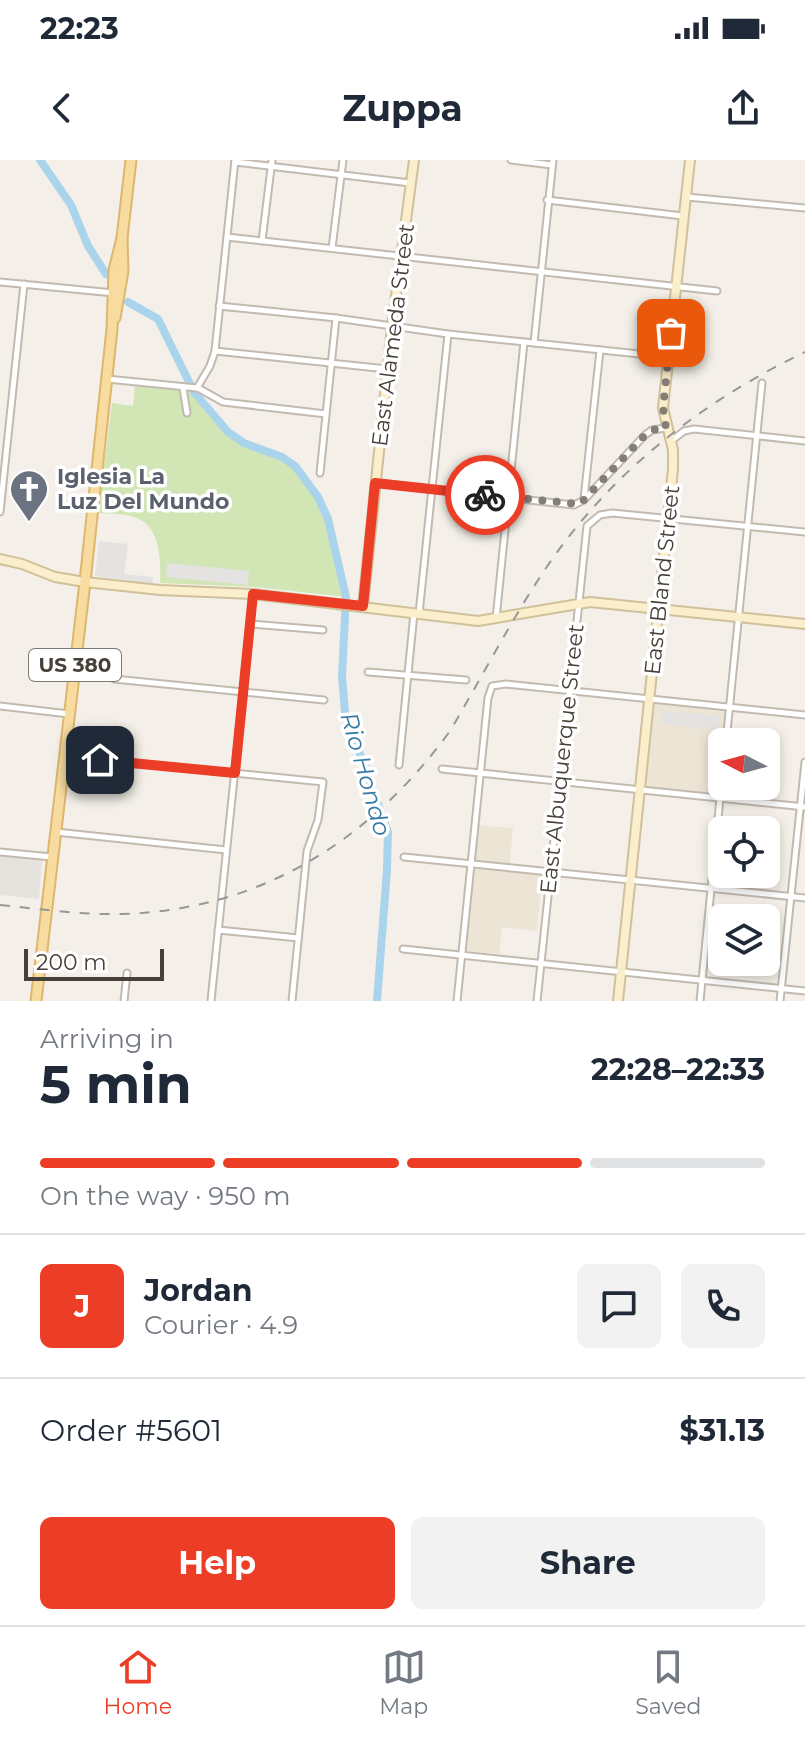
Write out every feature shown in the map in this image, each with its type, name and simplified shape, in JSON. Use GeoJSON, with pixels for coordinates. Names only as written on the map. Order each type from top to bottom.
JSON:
{"type":"FeatureCollection","features":[{"type":"Feature","properties":{"kind":"main road","name":"US 380"},"geometry":{"type":"LineString","coordinates":[[36,1001],[131,160]]}},
{"type":"Feature","properties":{"kind":"street"},"geometry":{"type":"LineString","coordinates":[[332,248],[343,160]]}},
{"type":"Feature","properties":{"kind":"street","name":"East Alameda Street"},"geometry":{"type":"LineString","coordinates":[[358,605],[414,160]]}},
{"type":"Feature","properties":{"kind":"street"},"geometry":{"type":"LineString","coordinates":[[511,160],[552,162],[534,343]]}},
{"type":"Feature","properties":{"kind":"street","name":"East Bland Street"},"geometry":{"type":"LineString","coordinates":[[618,1001],[668,518],[673,459],[663,408],[690,160]]}},
{"type":"Feature","properties":{"kind":"street"},"geometry":{"type":"LineString","coordinates":[[196,388],[210,366],[215,351],[235,161],[271,163],[411,183]]}},
{"type":"Feature","properties":{"kind":"street"},"geometry":{"type":"LineString","coordinates":[[262,241],[271,163]]}},
{"type":"Feature","properties":{"kind":"street"},"geometry":{"type":"LineString","coordinates":[[686,197],[805,208]]}},
{"type":"Feature","properties":{"kind":"street"},"geometry":{"type":"LineString","coordinates":[[547,200],[684,216]]}},
{"type":"Feature","properties":{"kind":"street"},"geometry":{"type":"LineString","coordinates":[[227,237],[717,291]]}},
{"type":"Feature","properties":{"kind":"street"},"geometry":{"type":"LineString","coordinates":[[0,282],[116,294]]}},
{"type":"Feature","properties":{"kind":"street"},"geometry":{"type":"LineString","coordinates":[[0,512],[24,284]]}},
{"type":"Feature","properties":{"kind":"street"},"geometry":{"type":"LineString","coordinates":[[219,306],[669,357]]}},
{"type":"Feature","properties":{"kind":"street"},"geometry":{"type":"LineString","coordinates":[[320,473],[336,318]]}},
{"type":"Feature","properties":{"kind":"street"},"geometry":{"type":"LineString","coordinates":[[399,765],[448,334]]}},
{"type":"Feature","properties":{"kind":"street"},"geometry":{"type":"LineString","coordinates":[[496,620],[524,342]]}},
{"type":"Feature","properties":{"kind":"street"},"geometry":{"type":"LineString","coordinates":[[584,500],[600,350]]}},
{"type":"Feature","properties":{"kind":"street"},"geometry":{"type":"LineString","coordinates":[[215,351],[388,369]]}},
{"type":"Feature","properties":{"kind":"street"},"geometry":{"type":"LineString","coordinates":[[106,379],[203,389],[223,402],[326,414]]}},
{"type":"Feature","properties":{"kind":"street"},"geometry":{"type":"LineString","coordinates":[[727,728],[762,383]]}},
{"type":"Feature","properties":{"kind":"street"},"geometry":{"type":"LineString","coordinates":[[185,388],[187,413]]}},
{"type":"Feature","properties":{"kind":"street"},"geometry":{"type":"LineString","coordinates":[[375,483],[574,505],[584,500],[645,435],[652,430],[666,428]]}},
{"type":"Feature","properties":{"kind":"street"},"geometry":{"type":"LineString","coordinates":[[670,442],[691,429],[805,441]]}},
{"type":"Feature","properties":{"kind":"street","name":"East Albuquerque Street"},"geometry":{"type":"LineString","coordinates":[[537,1001],[585,533],[593,519],[608,513],[668,518]]}},
{"type":"Feature","properties":{"kind":"street"},"geometry":{"type":"LineString","coordinates":[[668,518],[805,532]]}},
{"type":"Feature","properties":{"kind":"street"},"geometry":{"type":"LineString","coordinates":[[0,559],[55,577],[85,582],[253,594],[478,621],[596,602],[805,624]]}},
{"type":"Feature","properties":{"kind":"street"},"geometry":{"type":"LineString","coordinates":[[211,1001],[253,594]]}},
{"type":"Feature","properties":{"kind":"street"},"geometry":{"type":"LineString","coordinates":[[250,624],[323,630]]}},
{"type":"Feature","properties":{"kind":"street"},"geometry":{"type":"LineString","coordinates":[[368,672],[466,680]]}},
{"type":"Feature","properties":{"kind":"street"},"geometry":{"type":"LineString","coordinates":[[114,679],[324,700]]}},
{"type":"Feature","properties":{"kind":"street"},"geometry":{"type":"LineString","coordinates":[[457,1001],[488,698],[492,686],[506,684],[805,715]]}},
{"type":"Feature","properties":{"kind":"street"},"geometry":{"type":"LineString","coordinates":[[0,706],[69,714]]}},
{"type":"Feature","properties":{"kind":"street"},"geometry":{"type":"LineString","coordinates":[[64,756],[323,782],[318,820],[307,851],[292,1001]]}},
{"type":"Feature","properties":{"kind":"street"},"geometry":{"type":"LineString","coordinates":[[780,1001],[803,807],[805,762]]}},
{"type":"Feature","properties":{"kind":"street"},"geometry":{"type":"LineString","coordinates":[[442,769],[708,797]]}},
{"type":"Feature","properties":{"kind":"street"},"geometry":{"type":"LineString","coordinates":[[738,800],[803,807]]}},
{"type":"Feature","properties":{"kind":"street"},"geometry":{"type":"LineString","coordinates":[[55,832],[226,850]]}},
{"type":"Feature","properties":{"kind":"street"},"geometry":{"type":"LineString","coordinates":[[0,852],[52,857]]}},
{"type":"Feature","properties":{"kind":"street"},"geometry":{"type":"LineString","coordinates":[[404,857],[708,888]]}},
{"type":"Feature","properties":{"kind":"street"},"geometry":{"type":"LineString","coordinates":[[700,1001],[711,888],[805,898]]}},
{"type":"Feature","properties":{"kind":"street"},"geometry":{"type":"LineString","coordinates":[[218,930],[298,938]]}},
{"type":"Feature","properties":{"kind":"street"},"geometry":{"type":"LineString","coordinates":[[403,949],[805,991]]}},
{"type":"Feature","properties":{"kind":"street"},"geometry":{"type":"LineString","coordinates":[[124,1001],[127,973]]}},
{"type":"Feature","properties":{"kind":"shaded area"},"geometry":{"type":"Polygon","coordinates":[[[99,541],[128,544],[124,574],[153,577],[153,584],[95,576],[99,541]]]}},
{"type":"Feature","properties":{"kind":"shaded area"},"geometry":{"type":"Polygon","coordinates":[[[167,563],[249,571],[248,585],[166,577],[167,563]]]}},
{"type":"Feature","properties":{"kind":"shaded area"},"geometry":{"type":"Polygon","coordinates":[[[652,703],[725,711],[723,728],[708,728],[708,794],[643,787],[652,703]]]}},
{"type":"Feature","properties":{"kind":"shaded area"},"geometry":{"type":"Polygon","coordinates":[[[662,710],[719,716],[718,728],[661,724],[662,710]]]}},
{"type":"Feature","properties":{"kind":"shaded area"},"geometry":{"type":"Polygon","coordinates":[[[477,825],[513,828],[509,872],[542,875],[537,931],[502,927],[499,954],[465,951],[477,825]]]}},
{"type":"Feature","properties":{"kind":"shaded area"},"geometry":{"type":"Polygon","coordinates":[[[0,856],[42,860],[39,899],[0,895],[0,856]]]}},
{"type":"Feature","properties":{"kind":"green space"},"geometry":{"type":"Polygon","coordinates":[[[135,386],[194,392],[228,432],[244,443],[289,461],[303,475],[328,519],[346,597],[257,587],[160,583],[158,546],[151,529],[133,516],[98,513],[112,403],[133,406],[135,386]]]}},
{"type":"Feature","properties":{"kind":"waterway","name":"Rio Hondo"},"geometry":{"type":"LineString","coordinates":[[40,160],[71,205],[88,246],[106,274]]}},
{"type":"Feature","properties":{"kind":"waterway","name":"Rio Hondo"},"geometry":{"type":"LineString","coordinates":[[128,302],[158,319],[194,392],[228,432],[244,443],[282,457],[295,466],[318,497],[328,519],[346,597],[342,676],[345,712],[388,832],[377,1001]]}},
{"type":"Feature","properties":{"kind":"railway"},"geometry":{"type":"LineString","coordinates":[[0,905],[107,914],[172,910],[220,899],[265,883],[308,862],[347,836],[419,770],[450,731],[533,588],[599,501],[629,471],[694,417],[730,393],[805,352]]}},
{"type":"Feature","properties":{"kind":"way so far"},"geometry":{"type":"LineString","coordinates":[[485,495],[580,504],[645,435],[652,430],[666,428],[663,408],[671,333]]}},
{"type":"Feature","properties":{"kind":"place","name":"Iglesia La Luz Del Mundo"},"geometry":{"type":"Point","coordinates":[29,523]}},
{"type":"Feature","properties":{"kind":"route"},"geometry":{"type":"LineString","coordinates":[[100,760],[235,773],[253,594],[363,606],[375,483],[485,495]]}}]}
